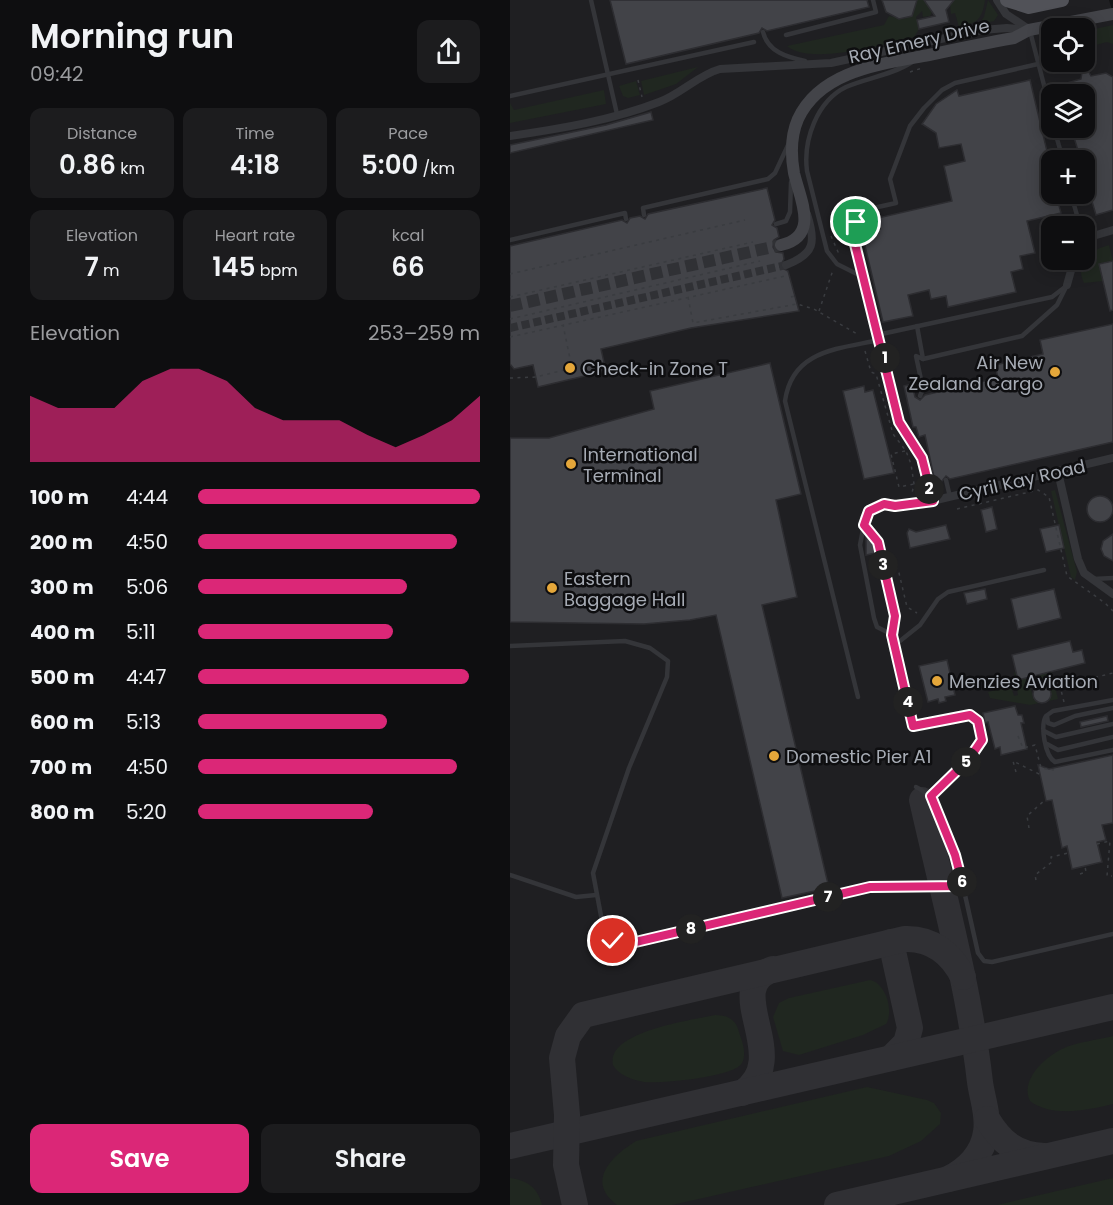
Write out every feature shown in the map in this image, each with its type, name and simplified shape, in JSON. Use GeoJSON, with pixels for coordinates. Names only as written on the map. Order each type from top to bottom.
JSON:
{"type":"FeatureCollection","features":[{"type":"Feature","properties":{"kind":"main road"},"geometry":{"type":"LineString","coordinates":[[1007,0],[1029,7],[1062,0]]}},
{"type":"Feature","properties":{"kind":"street"},"geometry":{"type":"LineString","coordinates":[[998,0],[1006,14],[1029,30]]}},
{"type":"Feature","properties":{"kind":"street","name":"Ray Emery Drive"},"geometry":{"type":"LineString","coordinates":[[792,135],[805,106],[827,85],[867,67],[923,61],[1014,38],[1029,30],[1109,17]]}},
{"type":"Feature","properties":{"kind":"street"},"geometry":{"type":"LineString","coordinates":[[510,136],[617,114],[678,94],[713,71],[814,64],[860,58],[982,30],[1007,28],[1029,30]]}},
{"type":"Feature","properties":{"kind":"street"},"geometry":{"type":"LineString","coordinates":[[781,245],[792,243],[799,238],[804,224],[804,208],[794,171],[792,135]]}},
{"type":"Feature","properties":{"kind":"street"},"geometry":{"type":"LineString","coordinates":[[786,265],[805,257],[812,245],[812,228],[794,171]]}},
{"type":"Feature","properties":{"kind":"street"},"geometry":{"type":"LineString","coordinates":[[1095,235],[1113,230]]}},
{"type":"Feature","properties":{"kind":"street"},"geometry":{"type":"LineString","coordinates":[[1067,285],[1071,270]]}},
{"type":"Feature","properties":{"kind":"street","name":"Cyril Kay Road"},"geometry":{"type":"LineString","coordinates":[[864,521],[872,507],[878,505],[933,501],[1113,458]]}},
{"type":"Feature","properties":{"kind":"street"},"geometry":{"type":"LineString","coordinates":[[1058,472],[1078,559],[1084,573],[1113,594]]}},
{"type":"Feature","properties":{"kind":"lane"},"geometry":{"type":"LineString","coordinates":[[591,0],[617,114]]}},
{"type":"Feature","properties":{"kind":"lane"},"geometry":{"type":"LineString","coordinates":[[786,35],[876,12],[873,0]]}},
{"type":"Feature","properties":{"kind":"lane"},"geometry":{"type":"LineString","coordinates":[[1029,30],[1043,84]]}},
{"type":"Feature","properties":{"kind":"lane"},"geometry":{"type":"LineString","coordinates":[[763,32],[767,42],[785,56],[814,64]]}},
{"type":"Feature","properties":{"kind":"lane"},"geometry":{"type":"LineString","coordinates":[[510,96],[754,42]]}},
{"type":"Feature","properties":{"kind":"lane"},"geometry":{"type":"LineString","coordinates":[[863,277],[837,264],[827,251],[805,158],[810,134],[820,112],[838,92],[923,61]]}},
{"type":"Feature","properties":{"kind":"lane"},"geometry":{"type":"LineString","coordinates":[[933,501],[922,458],[899,422],[853,236],[856,222],[860,211],[896,202],[890,179],[903,140],[924,108],[942,90],[955,84],[1038,64]]}},
{"type":"Feature","properties":{"kind":"lane"},"geometry":{"type":"LineString","coordinates":[[644,215],[643,208],[768,179],[775,173],[792,135]]}},
{"type":"Feature","properties":{"kind":"lane"},"geometry":{"type":"LineString","coordinates":[[776,224],[786,221],[790,212],[794,171]]}},
{"type":"Feature","properties":{"kind":"lane"},"geometry":{"type":"LineString","coordinates":[[510,240],[624,213],[626,219]]}},
{"type":"Feature","properties":{"kind":"lane"},"geometry":{"type":"LineString","coordinates":[[858,697],[785,401],[794,375],[810,358],[822,352],[863,344],[917,326],[1052,297],[1067,285]]}},
{"type":"Feature","properties":{"kind":"lane"},"geometry":{"type":"LineString","coordinates":[[920,396],[923,389],[916,356],[923,359],[1022,336],[1057,305],[1067,285]]}},
{"type":"Feature","properties":{"kind":"lane"},"geometry":{"type":"LineString","coordinates":[[917,326],[923,359]]}},
{"type":"Feature","properties":{"kind":"lane"},"geometry":{"type":"LineString","coordinates":[[923,389],[930,394]]}},
{"type":"Feature","properties":{"kind":"lane"},"geometry":{"type":"LineString","coordinates":[[946,480],[950,497]]}},
{"type":"Feature","properties":{"kind":"lane"},"geometry":{"type":"LineString","coordinates":[[864,521],[878,542],[895,616],[892,635],[914,728],[970,715],[978,721],[982,740],[969,759],[931,796]]}},
{"type":"Feature","properties":{"kind":"lane"},"geometry":{"type":"LineString","coordinates":[[864,521],[860,545],[874,618],[877,627],[892,635]]}},
{"type":"Feature","properties":{"kind":"lane"},"geometry":{"type":"LineString","coordinates":[[895,645],[920,625],[938,599],[948,592],[1044,570]]}},
{"type":"Feature","properties":{"kind":"lane"},"geometry":{"type":"LineString","coordinates":[[1091,579],[1113,578]]}},
{"type":"Feature","properties":{"kind":"lane"},"geometry":{"type":"LineString","coordinates":[[510,645],[625,641],[650,648],[668,662],[667,677],[629,768],[594,869],[593,883],[606,936],[613,941],[627,944],[870,887],[963,886]]}},
{"type":"Feature","properties":{"kind":"lane"},"geometry":{"type":"LineString","coordinates":[[1113,700],[1050,712],[1043,720],[1050,759],[1055,762],[1113,750]]}},
{"type":"Feature","properties":{"kind":"lane"},"geometry":{"type":"LineString","coordinates":[[1050,712],[1046,720],[1054,725],[1075,716],[1113,708]]}},
{"type":"Feature","properties":{"kind":"lane"},"geometry":{"type":"LineString","coordinates":[[1044,730],[1048,736],[1056,737],[1113,724]]}},
{"type":"Feature","properties":{"kind":"lane"},"geometry":{"type":"LineString","coordinates":[[1047,743],[1051,748],[1058,750],[1113,737]]}},
{"type":"Feature","properties":{"kind":"lane"},"geometry":{"type":"LineString","coordinates":[[916,787],[931,796],[955,855],[978,953],[984,961],[992,962],[1113,934]]}},
{"type":"Feature","properties":{"kind":"lane"},"geometry":{"type":"LineString","coordinates":[[510,875],[576,897],[596,895]]}},
{"type":"Feature","properties":{"kind":"path"},"geometry":{"type":"LineString","coordinates":[[905,74],[923,61]]}},
{"type":"Feature","properties":{"kind":"path"},"geometry":{"type":"LineString","coordinates":[[638,80],[642,97]]}},
{"type":"Feature","properties":{"kind":"path"},"geometry":{"type":"LineString","coordinates":[[510,274],[745,220]]}},
{"type":"Feature","properties":{"kind":"path"},"geometry":{"type":"LineString","coordinates":[[830,233],[841,257],[839,260]]}},
{"type":"Feature","properties":{"kind":"path"},"geometry":{"type":"LineString","coordinates":[[510,297],[753,242]]}},
{"type":"Feature","properties":{"kind":"path"},"geometry":{"type":"LineString","coordinates":[[510,319],[760,261]]}},
{"type":"Feature","properties":{"kind":"path"},"geometry":{"type":"LineString","coordinates":[[819,311],[834,269]]}},
{"type":"Feature","properties":{"kind":"path"},"geometry":{"type":"LineString","coordinates":[[510,337],[785,276]]}},
{"type":"Feature","properties":{"kind":"path"},"geometry":{"type":"LineString","coordinates":[[791,297],[795,296]]}},
{"type":"Feature","properties":{"kind":"path"},"geometry":{"type":"LineString","coordinates":[[688,297],[693,323],[797,304],[819,311],[859,333],[871,372],[876,374],[893,434],[906,451],[915,484],[912,494]]}},
{"type":"Feature","properties":{"kind":"path"},"geometry":{"type":"LineString","coordinates":[[510,378],[536,377],[572,368],[563,325]]}},
{"type":"Feature","properties":{"kind":"path"},"geometry":{"type":"LineString","coordinates":[[906,451],[891,454],[899,487],[915,484]]}},
{"type":"Feature","properties":{"kind":"path"},"geometry":{"type":"LineString","coordinates":[[957,509],[1038,490],[1044,493],[1049,497],[1067,576],[1106,603],[1113,611]]}},
{"type":"Feature","properties":{"kind":"path"},"geometry":{"type":"LineString","coordinates":[[886,546],[899,573],[907,607],[917,613]]}},
{"type":"Feature","properties":{"kind":"path"},"geometry":{"type":"LineString","coordinates":[[1065,705],[1060,686],[1113,673]]}},
{"type":"Feature","properties":{"kind":"path"},"geometry":{"type":"LineString","coordinates":[[1016,772],[1013,761],[1041,775]]}},
{"type":"Feature","properties":{"kind":"path"},"geometry":{"type":"LineString","coordinates":[[1029,828],[1027,816],[1045,800]]}},
{"type":"Feature","properties":{"kind":"path"},"geometry":{"type":"LineString","coordinates":[[1097,844],[1110,841],[1107,876],[1112,876]]}},
{"type":"Feature","properties":{"kind":"path"},"geometry":{"type":"LineString","coordinates":[[1036,880],[1035,875],[1052,862],[1051,857],[1068,853]]}},
{"type":"Feature","properties":{"kind":"path"},"geometry":{"type":"LineString","coordinates":[[1080,874],[1086,872],[1085,866]]}},
{"type":"Feature","properties":{"kind":"shaded area"},"geometry":{"type":"Polygon","coordinates":[[[510,0],[1109,0],[1113,13],[1113,1205],[510,1205],[510,0]]]}},
{"type":"Feature","properties":{"kind":"shaded area"},"geometry":{"type":"Polygon","coordinates":[[[916,0],[926,0],[933,10],[930,16],[923,17],[922,11],[916,17],[919,29],[914,37],[849,52],[830,54],[798,52],[787,46],[884,25],[889,16],[904,19],[913,13],[916,0]]]}},
{"type":"Feature","properties":{"kind":"shaded area"},"geometry":{"type":"Polygon","coordinates":[[[952,0],[985,0],[978,19],[971,24],[959,27],[955,13],[951,14],[952,0]]]}},
{"type":"Feature","properties":{"kind":"shaded area"},"geometry":{"type":"Polygon","coordinates":[[[988,0],[998,15],[994,21],[978,25],[984,17],[988,0]]]}},
{"type":"Feature","properties":{"kind":"shaded area"},"geometry":{"type":"Polygon","coordinates":[[[1113,25],[1113,44],[1107,42],[1095,45],[1095,29],[1113,25]]]}},
{"type":"Feature","properties":{"kind":"shaded area"},"geometry":{"type":"Polygon","coordinates":[[[698,67],[676,84],[644,95],[641,81],[698,67]]]}},
{"type":"Feature","properties":{"kind":"shaded area"},"geometry":{"type":"Polygon","coordinates":[[[636,81],[640,95],[628,98],[623,96],[619,86],[636,81]]]}},
{"type":"Feature","properties":{"kind":"shaded area"},"geometry":{"type":"Polygon","coordinates":[[[604,90],[606,104],[510,123],[510,103],[514,110],[604,90]]]}},
{"type":"Feature","properties":{"kind":"shaded area"},"geometry":{"type":"Polygon","coordinates":[[[1109,245],[1113,261],[1099,264],[1103,281],[1084,283],[1081,270],[1095,270],[1096,250],[1109,245]]]}},
{"type":"Feature","properties":{"kind":"shaded area"},"geometry":{"type":"Polygon","coordinates":[[[1055,490],[1077,572],[1075,580],[1071,577],[1051,491],[1055,490]]]}},
{"type":"Feature","properties":{"kind":"shaded area"},"geometry":{"type":"Polygon","coordinates":[[[1051,671],[1058,699],[1030,705],[990,698],[988,692],[1011,686],[1014,696],[1018,695],[1014,672],[1027,677],[1034,700],[1046,700],[1052,695],[1050,689],[1045,687],[1035,689],[1030,677],[1051,671]]]}},
{"type":"Feature","properties":{"kind":"shaded area"},"geometry":{"type":"Polygon","coordinates":[[[870,980],[880,986],[887,999],[889,1012],[886,1024],[863,1035],[799,1055],[783,1051],[773,1017],[779,1003],[789,998],[870,980]]]}},
{"type":"Feature","properties":{"kind":"shaded area"},"geometry":{"type":"Polygon","coordinates":[[[715,1015],[730,1019],[738,1028],[744,1055],[742,1063],[736,1068],[712,1076],[680,1081],[644,1082],[618,1072],[613,1065],[614,1053],[636,1036],[671,1024],[715,1015]]]}},
{"type":"Feature","properties":{"kind":"shaded area"},"geometry":{"type":"Polygon","coordinates":[[[1113,1036],[1113,1104],[1082,1110],[1060,1111],[1039,1106],[1030,1101],[1028,1085],[1036,1070],[1048,1058],[1068,1047],[1113,1036]]]}},
{"type":"Feature","properties":{"kind":"shaded area"},"geometry":{"type":"Polygon","coordinates":[[[867,1087],[934,1103],[941,1113],[940,1124],[921,1141],[889,1156],[672,1205],[617,1205],[603,1187],[603,1178],[611,1162],[636,1141],[867,1087]]]}},
{"type":"Feature","properties":{"kind":"shaded area"},"geometry":{"type":"Polygon","coordinates":[[[510,1178],[531,1186],[538,1194],[542,1205],[510,1205],[510,1178]]]}},
{"type":"Feature","properties":{"kind":"shaded area"},"geometry":{"type":"Polygon","coordinates":[[[1113,1178],[1113,1205],[997,1205],[1113,1178]]]}},
{"type":"Feature","properties":{"kind":"building"},"geometry":{"type":"Polygon","coordinates":[[[610,0],[867,0],[869,7],[767,31],[762,28],[759,33],[626,64],[610,0]]]}},
{"type":"Feature","properties":{"kind":"building"},"geometry":{"type":"Polygon","coordinates":[[[882,0],[917,0],[912,16],[899,19],[886,12],[882,0]]]}},
{"type":"Feature","properties":{"kind":"building"},"geometry":{"type":"Polygon","coordinates":[[[924,0],[954,0],[946,10],[949,22],[919,29],[917,20],[935,16],[924,0]]]}},
{"type":"Feature","properties":{"kind":"building"},"geometry":{"type":"Polygon","coordinates":[[[1082,72],[1089,72],[1091,76],[1106,73],[1113,77],[1113,210],[1096,215],[1093,204],[1095,204],[1095,150],[1078,150],[1074,138],[1095,138],[1095,84],[1067,83],[1081,79],[1082,72]]]}},
{"type":"Feature","properties":{"kind":"building"},"geometry":{"type":"Polygon","coordinates":[[[1030,80],[1041,126],[1041,138],[1044,138],[1047,150],[1041,150],[1041,204],[1059,204],[1061,213],[1027,221],[1035,253],[1020,256],[1023,269],[1011,272],[1016,292],[948,307],[946,296],[931,299],[929,290],[908,295],[913,316],[883,322],[862,233],[880,229],[878,218],[952,201],[944,166],[965,161],[961,144],[939,148],[936,133],[922,124],[936,104],[957,90],[959,96],[1030,80]]]}},
{"type":"Feature","properties":{"kind":"building"},"geometry":{"type":"Polygon","coordinates":[[[651,112],[653,120],[510,153],[510,145],[606,125],[651,112]]]}},
{"type":"Feature","properties":{"kind":"building"},"geometry":{"type":"Polygon","coordinates":[[[767,188],[775,220],[772,225],[777,228],[779,237],[774,240],[773,247],[776,252],[783,253],[784,259],[780,267],[788,271],[799,311],[691,328],[601,349],[606,371],[538,387],[533,365],[514,369],[510,364],[510,246],[622,220],[627,223],[630,218],[640,216],[645,219],[648,214],[767,188]]]}},
{"type":"Feature","properties":{"kind":"building"},"geometry":{"type":"Polygon","coordinates":[[[1113,261],[1113,310],[1110,311],[1099,264],[1113,261]]]}},
{"type":"Feature","properties":{"kind":"building","name":"Air New Zealand Cargo"},"geometry":{"type":"Polygon","coordinates":[[[1113,324],[1113,442],[950,479],[946,476],[942,481],[935,482],[925,435],[919,437],[916,427],[913,427],[904,386],[912,384],[915,397],[920,400],[925,395],[998,378],[995,365],[1043,354],[1040,340],[1113,324]]]}},
{"type":"Feature","properties":{"kind":"building","name":"Domestic Pier A1"},"geometry":{"type":"Polygon","coordinates":[[[770,363],[801,494],[776,500],[797,597],[762,605],[829,888],[782,898],[716,615],[644,624],[510,622],[510,438],[549,438],[654,409],[650,391],[770,363]]]}},
{"type":"Feature","properties":{"kind":"building"},"geometry":{"type":"Polygon","coordinates":[[[864,386],[865,392],[873,390],[894,473],[864,479],[843,391],[864,386]]]}},
{"type":"Feature","properties":{"kind":"building"},"geometry":{"type":"Polygon","coordinates":[[[1100,496],[1109,500],[1113,509],[1109,518],[1100,522],[1091,518],[1087,509],[1091,500],[1100,496]]]}},
{"type":"Feature","properties":{"kind":"building"},"geometry":{"type":"Polygon","coordinates":[[[992,507],[997,529],[986,532],[981,510],[992,507]]]}},
{"type":"Feature","properties":{"kind":"building"},"geometry":{"type":"Polygon","coordinates":[[[946,525],[950,539],[910,548],[907,533],[909,529],[916,532],[946,525]]]}},
{"type":"Feature","properties":{"kind":"building"},"geometry":{"type":"Polygon","coordinates":[[[1059,525],[1064,548],[1046,552],[1040,529],[1059,525]]]}},
{"type":"Feature","properties":{"kind":"building"},"geometry":{"type":"Polygon","coordinates":[[[1113,534],[1113,561],[1104,556],[1101,549],[1103,541],[1113,534]]]}},
{"type":"Feature","properties":{"kind":"building"},"geometry":{"type":"Polygon","coordinates":[[[866,537],[874,544],[876,553],[866,555],[866,537]]]}},
{"type":"Feature","properties":{"kind":"building"},"geometry":{"type":"Polygon","coordinates":[[[985,589],[987,599],[967,604],[964,593],[985,589]]]}},
{"type":"Feature","properties":{"kind":"building"},"geometry":{"type":"Polygon","coordinates":[[[1054,589],[1061,618],[1018,629],[1011,599],[1054,589]]]}},
{"type":"Feature","properties":{"kind":"building"},"geometry":{"type":"Polygon","coordinates":[[[1070,641],[1073,652],[1082,650],[1085,663],[1018,680],[1012,655],[1070,641]]]}},
{"type":"Feature","properties":{"kind":"building","name":"Menzies Aviation"},"geometry":{"type":"Polygon","coordinates":[[[947,660],[955,695],[945,697],[946,701],[939,703],[938,699],[928,702],[919,666],[947,660]]]}},
{"type":"Feature","properties":{"kind":"building"},"geometry":{"type":"Polygon","coordinates":[[[1042,685],[1048,688],[1051,694],[1048,700],[1042,703],[1036,700],[1033,694],[1036,688],[1042,685]]]}},
{"type":"Feature","properties":{"kind":"building"},"geometry":{"type":"Polygon","coordinates":[[[1015,706],[1018,715],[1022,715],[1024,723],[1021,723],[1027,749],[1001,755],[1000,747],[995,749],[988,722],[985,723],[983,713],[1015,706]]]}},
{"type":"Feature","properties":{"kind":"building"},"geometry":{"type":"Polygon","coordinates":[[[1107,716],[1108,721],[1081,727],[1080,722],[1107,716]]]}},
{"type":"Feature","properties":{"kind":"building"},"geometry":{"type":"Polygon","coordinates":[[[1113,755],[1113,823],[1102,825],[1106,840],[1097,842],[1102,862],[1072,869],[1067,846],[1062,848],[1052,800],[1046,801],[1038,765],[1049,769],[1113,755]]]}},
{"type":"Feature","properties":{"kind":"taxiway"},"geometry":{"type":"LineString","coordinates":[[922,800],[955,941],[987,1119],[984,1140],[978,1154],[968,1166],[948,1179]]}},
{"type":"Feature","properties":{"kind":"taxiway"},"geometry":{"type":"LineString","coordinates":[[575,1205],[566,1165],[567,1115],[562,1058],[568,1036],[583,1015],[905,939],[924,941],[940,949],[953,961],[963,977]]}},
{"type":"Feature","properties":{"kind":"taxiway"},"geometry":{"type":"LineString","coordinates":[[891,942],[910,1028],[906,1043],[891,1058]]}},
{"type":"Feature","properties":{"kind":"taxiway"},"geometry":{"type":"LineString","coordinates":[[742,1093],[756,1078],[762,1062],[761,1043],[753,1007],[753,991],[758,978],[773,969]]}},
{"type":"Feature","properties":{"kind":"taxiway"},"geometry":{"type":"LineString","coordinates":[[510,1146],[1113,1007]]}},
{"type":"Feature","properties":{"kind":"taxiway"},"geometry":{"type":"LineString","coordinates":[[987,1119],[1010,1146],[1025,1153],[1044,1156]]}},
{"type":"Feature","properties":{"kind":"taxiway"},"geometry":{"type":"LineString","coordinates":[[837,1205],[1113,1141]]}},
{"type":"Feature","properties":{"kind":"tunnel"},"geometry":{"type":"LineString","coordinates":[[510,306],[781,245]]}},
{"type":"Feature","properties":{"kind":"tunnel"},"geometry":{"type":"LineString","coordinates":[[510,328],[786,265]]}},
{"type":"Feature","properties":{"kind":"place","name":"Check-in Zone T"},"geometry":{"type":"Point","coordinates":[570,368]}},
{"type":"Feature","properties":{"kind":"place","name":"Air New Zealand Cargo"},"geometry":{"type":"Point","coordinates":[1055,372]}},
{"type":"Feature","properties":{"kind":"place","name":"International Terminal"},"geometry":{"type":"Point","coordinates":[571,464]}},
{"type":"Feature","properties":{"kind":"place","name":"Eastern Baggage Hall"},"geometry":{"type":"Point","coordinates":[552,588]}},
{"type":"Feature","properties":{"kind":"place","name":"Menzies Aviation"},"geometry":{"type":"Point","coordinates":[937,681]}},
{"type":"Feature","properties":{"kind":"place","name":"Domestic Pier A1"},"geometry":{"type":"Point","coordinates":[774,756]}},
{"type":"Feature","properties":{"kind":"route"},"geometry":{"type":"LineString","coordinates":[[613,941],[627,944],[870,887],[963,886],[955,855],[931,796],[969,759],[982,744],[982,740],[978,721],[970,715],[913,726],[892,635],[896,623],[895,616],[878,542],[864,525],[864,518],[872,507],[884,504],[915,505],[933,501],[922,458],[899,422],[853,236],[856,222]]}}]}
